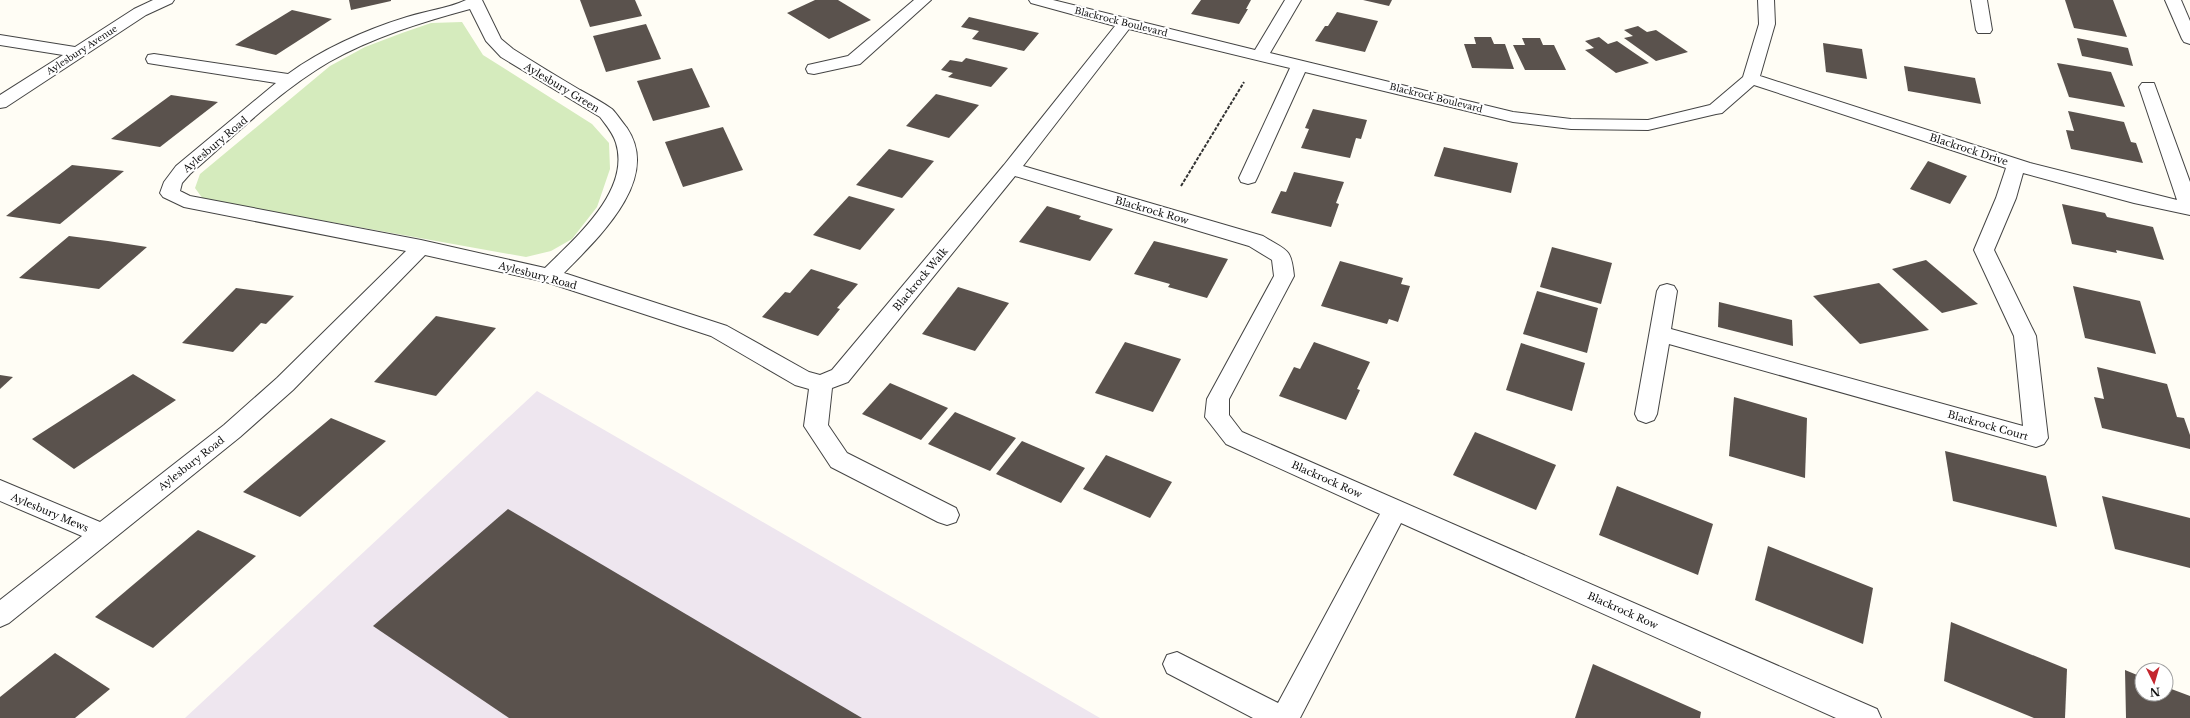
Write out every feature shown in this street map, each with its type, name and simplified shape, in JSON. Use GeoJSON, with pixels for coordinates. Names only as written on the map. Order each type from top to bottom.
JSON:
{"type":"FeatureCollection","features":[{"type":"Feature","properties":{"kind":"street","name":"Aylesbury Avenue"},"geometry":{"type":"LineString","coordinates":[[0,104],[140,12],[166,0]]}},
{"type":"Feature","properties":{"kind":"street"},"geometry":{"type":"LineString","coordinates":[[814,69],[854,60],[923,0]]}},
{"type":"Feature","properties":{"kind":"street","name":"Blackrock Boulevard"},"geometry":{"type":"LineString","coordinates":[[1037,0],[1300,66],[1513,117],[1571,124],[1648,124],[1716,109],[1751,79]]}},
{"type":"Feature","properties":{"kind":"street"},"geometry":{"type":"LineString","coordinates":[[1260,56],[1293,0]]}},
{"type":"Feature","properties":{"kind":"street"},"geometry":{"type":"LineString","coordinates":[[1751,79],[1767,24],[1766,0]]}},
{"type":"Feature","properties":{"kind":"street"},"geometry":{"type":"LineString","coordinates":[[1979,0],[1984,30]]}},
{"type":"Feature","properties":{"kind":"street"},"geometry":{"type":"LineString","coordinates":[[2173,0],[2188,31]]}},
{"type":"Feature","properties":{"kind":"street","name":"Aylesbury Road"},"geometry":{"type":"LineString","coordinates":[[475,1],[419,17],[376,32],[342,48],[292,80],[183,170],[173,182],[170,193],[184,201],[421,247],[549,276],[655,309]]}},
{"type":"Feature","properties":{"kind":"street","name":"Aylesbury Green"},"geometry":{"type":"LineString","coordinates":[[475,1],[494,41],[507,53],[606,113],[617,126],[627,145],[628,165],[620,192],[602,223],[549,276]]}},
{"type":"Feature","properties":{"kind":"street","name":"Blackrock Walk"},"geometry":{"type":"LineString","coordinates":[[655,309],[719,331],[803,379],[821,382],[840,376],[1011,169],[1126,23]]}},
{"type":"Feature","properties":{"kind":"street"},"geometry":{"type":"LineString","coordinates":[[0,40],[77,52]]}},
{"type":"Feature","properties":{"kind":"street"},"geometry":{"type":"LineString","coordinates":[[154,59],[292,80]]}},
{"type":"Feature","properties":{"kind":"street"},"geometry":{"type":"LineString","coordinates":[[1248,178],[1300,66]]}},
{"type":"Feature","properties":{"kind":"street","name":"Blackrock Drive"},"geometry":{"type":"LineString","coordinates":[[1751,79],[2016,164],[2133,198],[2190,209]]}},
{"type":"Feature","properties":{"kind":"street"},"geometry":{"type":"LineString","coordinates":[[2148,87],[2190,209]]}},
{"type":"Feature","properties":{"kind":"street","name":"Blackrock Court"},"geometry":{"type":"LineString","coordinates":[[1661,334],[2036,438],[2025,336],[1984,250],[2006,198],[2016,164]]}},
{"type":"Feature","properties":{"kind":"street","name":"Blackrock Row"},"geometry":{"type":"LineString","coordinates":[[1011,169],[1256,241],[1282,257],[1284,276],[1218,399],[1218,417],[1234,438],[1867,718]]}},
{"type":"Feature","properties":{"kind":"street","name":"Aylesbury Road"},"geometry":{"type":"LineString","coordinates":[[0,615],[232,431],[279,389],[421,247]]}},
{"type":"Feature","properties":{"kind":"street"},"geometry":{"type":"LineString","coordinates":[[1646,414],[1661,334],[1667,292]]}},
{"type":"Feature","properties":{"kind":"street"},"geometry":{"type":"LineString","coordinates":[[821,382],[816,426],[839,460],[948,515]]}},
{"type":"Feature","properties":{"kind":"street","name":"Aylesbury Mews"},"geometry":{"type":"LineString","coordinates":[[0,490],[101,534]]}},
{"type":"Feature","properties":{"kind":"street"},"geometry":{"type":"LineString","coordinates":[[1284,718],[1395,510]]}},
{"type":"Feature","properties":{"kind":"street"},"geometry":{"type":"LineString","coordinates":[[1176,664],[1280,718]]}},
{"type":"Feature","properties":{"kind":"path"},"geometry":{"type":"LineString","coordinates":[[1165,214],[1260,56]]}},
{"type":"Feature","properties":{"kind":"shaded area"},"geometry":{"type":"Polygon","coordinates":[[[537,391],[670,468],[1100,718],[185,718],[537,391]]]}},
{"type":"Feature","properties":{"kind":"green space"},"geometry":{"type":"Polygon","coordinates":[[[462,22],[483,55],[592,124],[609,143],[610,169],[597,207],[572,239],[551,251],[526,257],[203,199],[195,188],[200,174],[330,66],[365,47],[431,23],[462,22]]]}},
{"type":"Feature","properties":{"kind":"building"},"geometry":{"type":"Polygon","coordinates":[[[349,0],[391,0],[391,1],[351,10],[349,0]]]}},
{"type":"Feature","properties":{"kind":"building"},"geometry":{"type":"Polygon","coordinates":[[[580,0],[635,0],[642,16],[590,27],[580,0]]]}},
{"type":"Feature","properties":{"kind":"building"},"geometry":{"type":"Polygon","coordinates":[[[815,0],[838,0],[871,20],[829,39],[787,13],[815,0]]]}},
{"type":"Feature","properties":{"kind":"building"},"geometry":{"type":"Polygon","coordinates":[[[1201,0],[1251,0],[1246,9],[1248,9],[1239,24],[1191,14],[1201,0]]]}},
{"type":"Feature","properties":{"kind":"building"},"geometry":{"type":"Polygon","coordinates":[[[1363,0],[1392,0],[1389,6],[1363,0]]]}},
{"type":"Feature","properties":{"kind":"building"},"geometry":{"type":"Polygon","coordinates":[[[2065,0],[2113,0],[2127,37],[2074,28],[2065,0]]]}},
{"type":"Feature","properties":{"kind":"building"},"geometry":{"type":"Polygon","coordinates":[[[292,10],[332,19],[276,55],[235,45],[292,10]]]}},
{"type":"Feature","properties":{"kind":"building"},"geometry":{"type":"Polygon","coordinates":[[[1337,12],[1378,21],[1365,52],[1315,41],[1325,26],[1328,26],[1337,12]]]}},
{"type":"Feature","properties":{"kind":"building"},"geometry":{"type":"Polygon","coordinates":[[[969,17],[1039,33],[1024,51],[972,39],[979,31],[961,27],[969,17]]]}},
{"type":"Feature","properties":{"kind":"building"},"geometry":{"type":"Polygon","coordinates":[[[646,24],[661,59],[606,72],[593,36],[646,24]]]}},
{"type":"Feature","properties":{"kind":"building"},"geometry":{"type":"Polygon","coordinates":[[[1638,26],[1647,32],[1656,30],[1688,52],[1656,61],[1624,38],[1633,36],[1624,30],[1638,26]]]}},
{"type":"Feature","properties":{"kind":"building"},"geometry":{"type":"Polygon","coordinates":[[[1474,37],[1491,37],[1494,44],[1505,44],[1514,69],[1472,68],[1464,44],[1476,44],[1474,37]]]}},
{"type":"Feature","properties":{"kind":"building"},"geometry":{"type":"Polygon","coordinates":[[[1599,37],[1608,44],[1617,41],[1649,63],[1616,73],[1585,50],[1594,48],[1585,41],[1599,37]]]}},
{"type":"Feature","properties":{"kind":"building"},"geometry":{"type":"Polygon","coordinates":[[[1522,38],[1540,38],[1543,45],[1554,45],[1566,70],[1525,70],[1513,45],[1525,45],[1522,38]]]}},
{"type":"Feature","properties":{"kind":"building"},"geometry":{"type":"Polygon","coordinates":[[[2077,38],[2128,48],[2133,66],[2082,56],[2077,38]]]}},
{"type":"Feature","properties":{"kind":"building"},"geometry":{"type":"Polygon","coordinates":[[[1823,43],[1862,49],[1867,79],[1826,72],[1823,43]]]}},
{"type":"Feature","properties":{"kind":"building"},"geometry":{"type":"Polygon","coordinates":[[[966,58],[1008,68],[991,87],[948,77],[953,73],[941,70],[950,60],[962,62],[966,58]]]}},
{"type":"Feature","properties":{"kind":"building"},"geometry":{"type":"Polygon","coordinates":[[[2057,63],[2111,72],[2125,107],[2069,97],[2057,63]]]}},
{"type":"Feature","properties":{"kind":"building"},"geometry":{"type":"Polygon","coordinates":[[[1904,66],[1975,78],[1981,104],[1908,91],[1904,66]]]}},
{"type":"Feature","properties":{"kind":"building"},"geometry":{"type":"Polygon","coordinates":[[[692,68],[710,107],[653,121],[637,81],[692,68]]]}},
{"type":"Feature","properties":{"kind":"building"},"geometry":{"type":"Polygon","coordinates":[[[936,94],[979,105],[949,138],[906,126],[936,94]]]}},
{"type":"Feature","properties":{"kind":"building"},"geometry":{"type":"Polygon","coordinates":[[[171,95],[218,102],[160,147],[111,139],[171,95]]]}},
{"type":"Feature","properties":{"kind":"building"},"geometry":{"type":"Polygon","coordinates":[[[1313,109],[1367,120],[1361,139],[1356,138],[1350,158],[1301,148],[1309,129],[1305,128],[1313,109]]]}},
{"type":"Feature","properties":{"kind":"building"},"geometry":{"type":"Polygon","coordinates":[[[2068,111],[2124,122],[2131,142],[2136,143],[2143,163],[2071,149],[2066,130],[2074,131],[2068,111]]]}},
{"type":"Feature","properties":{"kind":"building"},"geometry":{"type":"Polygon","coordinates":[[[723,127],[743,170],[683,187],[665,142],[723,127]]]}},
{"type":"Feature","properties":{"kind":"building"},"geometry":{"type":"Polygon","coordinates":[[[1444,147],[1518,163],[1511,193],[1434,176],[1444,147]]]}},
{"type":"Feature","properties":{"kind":"building"},"geometry":{"type":"Polygon","coordinates":[[[889,149],[934,161],[902,198],[856,185],[889,149]]]}},
{"type":"Feature","properties":{"kind":"building"},"geometry":{"type":"Polygon","coordinates":[[[1928,161],[1967,176],[1950,204],[1910,189],[1928,161]]]}},
{"type":"Feature","properties":{"kind":"building"},"geometry":{"type":"Polygon","coordinates":[[[72,165],[124,171],[60,224],[6,216],[72,165]]]}},
{"type":"Feature","properties":{"kind":"building"},"geometry":{"type":"Polygon","coordinates":[[[1294,172],[1344,182],[1336,203],[1339,204],[1331,227],[1271,213],[1281,191],[1286,192],[1294,172]]]}},
{"type":"Feature","properties":{"kind":"building"},"geometry":{"type":"Polygon","coordinates":[[[849,196],[895,209],[860,250],[813,235],[849,196]]]}},
{"type":"Feature","properties":{"kind":"building"},"geometry":{"type":"Polygon","coordinates":[[[2062,204],[2105,213],[2107,217],[2153,227],[2164,260],[2116,250],[2117,253],[2072,244],[2062,204]]]}},
{"type":"Feature","properties":{"kind":"building"},"geometry":{"type":"Polygon","coordinates":[[[1047,206],[1081,216],[1079,219],[1113,229],[1090,261],[1019,242],[1047,206]]]}},
{"type":"Feature","properties":{"kind":"building"},"geometry":{"type":"Polygon","coordinates":[[[69,236],[147,247],[99,289],[19,278],[69,236]]]}},
{"type":"Feature","properties":{"kind":"building"},"geometry":{"type":"Polygon","coordinates":[[[1154,241],[1228,259],[1207,298],[1168,287],[1170,284],[1134,274],[1154,241]]]}},
{"type":"Feature","properties":{"kind":"building"},"geometry":{"type":"Polygon","coordinates":[[[1552,247],[1612,263],[1601,304],[1540,287],[1552,247]]]}},
{"type":"Feature","properties":{"kind":"building"},"geometry":{"type":"Polygon","coordinates":[[[1926,260],[1978,304],[1942,313],[1892,269],[1926,260]]]}},
{"type":"Feature","properties":{"kind":"building"},"geometry":{"type":"Polygon","coordinates":[[[1340,261],[1403,278],[1401,284],[1410,286],[1398,322],[1389,319],[1387,324],[1321,306],[1340,261]]]}},
{"type":"Feature","properties":{"kind":"building"},"geometry":{"type":"Polygon","coordinates":[[[811,269],[858,284],[837,308],[840,309],[818,336],[762,317],[785,292],[790,293],[811,269]]]}},
{"type":"Feature","properties":{"kind":"building"},"geometry":{"type":"Polygon","coordinates":[[[1879,283],[1929,330],[1860,344],[1813,296],[1879,283]]]}},
{"type":"Feature","properties":{"kind":"building"},"geometry":{"type":"Polygon","coordinates":[[[2073,286],[2140,301],[2156,354],[2085,338],[2073,286]]]}},
{"type":"Feature","properties":{"kind":"building"},"geometry":{"type":"Polygon","coordinates":[[[958,287],[1009,303],[975,351],[922,334],[958,287]]]}},
{"type":"Feature","properties":{"kind":"building"},"geometry":{"type":"Polygon","coordinates":[[[236,288],[294,296],[266,324],[261,323],[233,352],[182,343],[236,288]]]}},
{"type":"Feature","properties":{"kind":"building"},"geometry":{"type":"Polygon","coordinates":[[[1537,291],[1598,308],[1587,353],[1523,334],[1537,291]]]}},
{"type":"Feature","properties":{"kind":"building"},"geometry":{"type":"Polygon","coordinates":[[[1719,302],[1792,320],[1793,346],[1718,327],[1719,302]]]}},
{"type":"Feature","properties":{"kind":"building"},"geometry":{"type":"Polygon","coordinates":[[[436,316],[496,328],[436,396],[374,382],[436,316]]]}},
{"type":"Feature","properties":{"kind":"building"},"geometry":{"type":"Polygon","coordinates":[[[1125,342],[1181,359],[1153,412],[1095,393],[1125,342]]]}},
{"type":"Feature","properties":{"kind":"building"},"geometry":{"type":"Polygon","coordinates":[[[1314,342],[1370,362],[1357,389],[1360,390],[1346,420],[1279,396],[1294,367],[1300,369],[1314,342]]]}},
{"type":"Feature","properties":{"kind":"building"},"geometry":{"type":"Polygon","coordinates":[[[1521,343],[1585,363],[1572,411],[1506,390],[1521,343]]]}},
{"type":"Feature","properties":{"kind":"building"},"geometry":{"type":"Polygon","coordinates":[[[2097,367],[2167,384],[2177,417],[2184,418],[2190,435],[2190,449],[2102,428],[2094,397],[2104,399],[2097,367]]]}},
{"type":"Feature","properties":{"kind":"building"},"geometry":{"type":"Polygon","coordinates":[[[133,374],[176,400],[74,469],[32,439],[133,374]]]}},
{"type":"Feature","properties":{"kind":"building"},"geometry":{"type":"Polygon","coordinates":[[[0,375],[13,377],[0,389],[0,375]]]}},
{"type":"Feature","properties":{"kind":"building"},"geometry":{"type":"Polygon","coordinates":[[[890,383],[948,408],[921,440],[862,414],[890,383]]]}},
{"type":"Feature","properties":{"kind":"building"},"geometry":{"type":"Polygon","coordinates":[[[1734,397],[1807,418],[1805,478],[1729,456],[1734,397]]]}},
{"type":"Feature","properties":{"kind":"building"},"geometry":{"type":"Polygon","coordinates":[[[955,412],[1016,438],[990,471],[928,444],[955,412]]]}},
{"type":"Feature","properties":{"kind":"building"},"geometry":{"type":"Polygon","coordinates":[[[331,418],[386,441],[300,517],[243,492],[331,418]]]}},
{"type":"Feature","properties":{"kind":"building"},"geometry":{"type":"Polygon","coordinates":[[[1475,432],[1556,465],[1536,510],[1453,475],[1475,432]]]}},
{"type":"Feature","properties":{"kind":"building"},"geometry":{"type":"Polygon","coordinates":[[[1022,441],[1085,468],[1061,503],[996,474],[1022,441]]]}},
{"type":"Feature","properties":{"kind":"building"},"geometry":{"type":"Polygon","coordinates":[[[1945,451],[2046,476],[2057,527],[1953,501],[1945,451]]]}},
{"type":"Feature","properties":{"kind":"building"},"geometry":{"type":"Polygon","coordinates":[[[1106,455],[1172,482],[1150,518],[1083,489],[1106,455]]]}},
{"type":"Feature","properties":{"kind":"building"},"geometry":{"type":"Polygon","coordinates":[[[1617,486],[1713,524],[1698,575],[1599,535],[1617,486]]]}},
{"type":"Feature","properties":{"kind":"building"},"geometry":{"type":"Polygon","coordinates":[[[2102,496],[2190,518],[2190,568],[2115,549],[2102,496]]]}},
{"type":"Feature","properties":{"kind":"building"},"geometry":{"type":"Polygon","coordinates":[[[508,509],[862,718],[509,718],[373,626],[508,509]]]}},
{"type":"Feature","properties":{"kind":"building"},"geometry":{"type":"Polygon","coordinates":[[[198,530],[256,556],[153,648],[95,617],[198,530]]]}},
{"type":"Feature","properties":{"kind":"building"},"geometry":{"type":"Polygon","coordinates":[[[1768,546],[1873,588],[1863,644],[1755,600],[1768,546]]]}},
{"type":"Feature","properties":{"kind":"building"},"geometry":{"type":"Polygon","coordinates":[[[1951,622],[2067,669],[2065,718],[2034,718],[1944,681],[1951,622]]]}},
{"type":"Feature","properties":{"kind":"building"},"geometry":{"type":"Polygon","coordinates":[[[55,653],[110,689],[75,718],[0,718],[0,697],[55,653]]]}},
{"type":"Feature","properties":{"kind":"building"},"geometry":{"type":"Polygon","coordinates":[[[1593,664],[1701,712],[1700,718],[1575,718],[1593,664]]]}},
{"type":"Feature","properties":{"kind":"building"},"geometry":{"type":"Polygon","coordinates":[[[2125,670],[2134,674],[2134,702],[2174,702],[2174,690],[2190,696],[2190,718],[2126,718],[2125,670]]]}}]}
